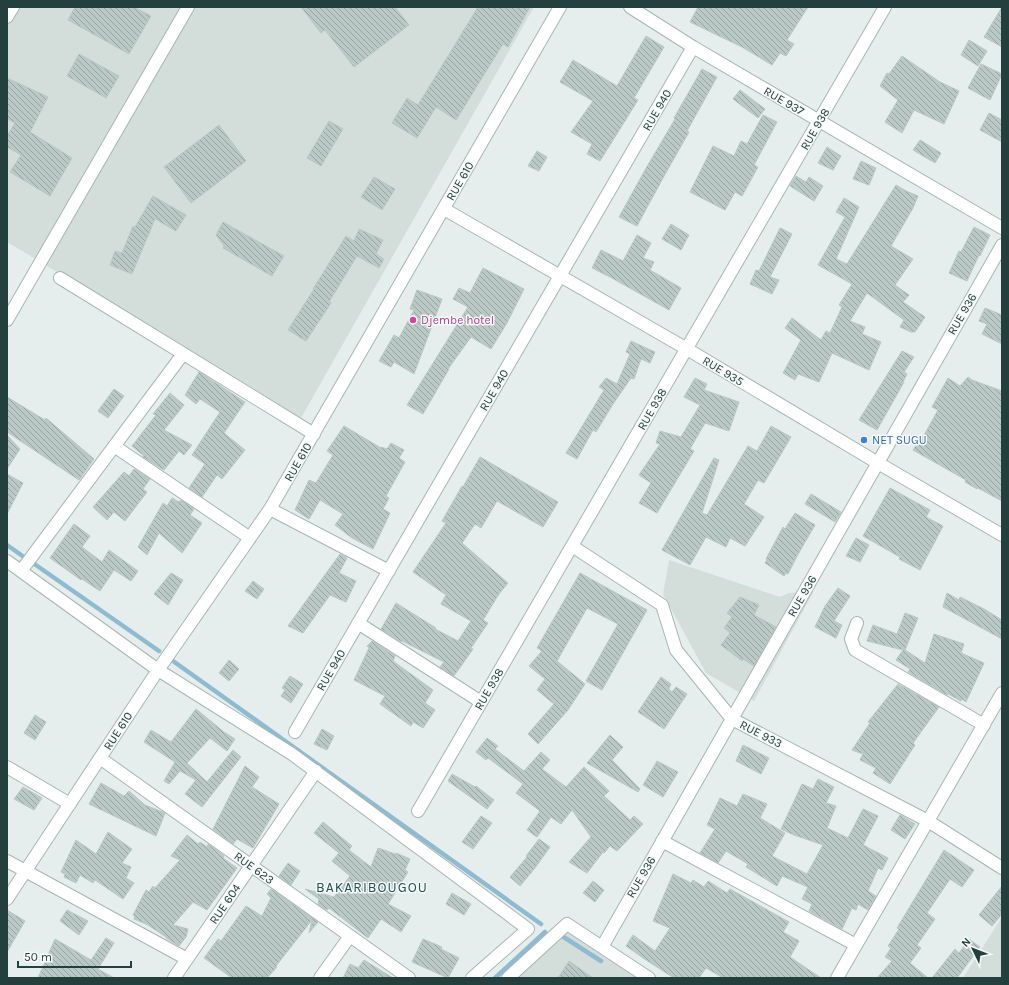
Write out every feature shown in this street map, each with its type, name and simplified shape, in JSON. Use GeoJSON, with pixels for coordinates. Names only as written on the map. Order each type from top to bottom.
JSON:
{"type":"FeatureCollection","features":[{"type":"Feature","properties":{"kind":"street"},"geometry":{"type":"LineString","coordinates":[[7,17],[13,7]]}},
{"type":"Feature","properties":{"kind":"street"},"geometry":{"type":"LineString","coordinates":[[7,320],[188,7]]}},
{"type":"Feature","properties":{"kind":"street","name":"RUE 610"},"geometry":{"type":"LineString","coordinates":[[7,899],[158,670],[270,509],[560,7]]}},
{"type":"Feature","properties":{"kind":"street","name":"RUE 937"},"geometry":{"type":"LineString","coordinates":[[630,7],[693,47],[1002,228]]}},
{"type":"Feature","properties":{"kind":"street","name":"RUE 938"},"geometry":{"type":"LineString","coordinates":[[418,811],[885,7]]}},
{"type":"Feature","properties":{"kind":"street","name":"RUE 940"},"geometry":{"type":"LineString","coordinates":[[295,732],[693,47]]}},
{"type":"Feature","properties":{"kind":"street","name":"RUE 935"},"geometry":{"type":"LineString","coordinates":[[444,209],[687,349],[1002,535]]}},
{"type":"Feature","properties":{"kind":"street","name":"RUE 936"},"geometry":{"type":"LineString","coordinates":[[602,947],[1002,245]]}},
{"type":"Feature","properties":{"kind":"street"},"geometry":{"type":"LineString","coordinates":[[60,278],[314,434]]}},
{"type":"Feature","properties":{"kind":"street"},"geometry":{"type":"LineString","coordinates":[[21,571],[183,354]]}},
{"type":"Feature","properties":{"kind":"street"},"geometry":{"type":"LineString","coordinates":[[114,446],[250,538]]}},
{"type":"Feature","properties":{"kind":"street"},"geometry":{"type":"LineString","coordinates":[[270,509],[389,571]]}},
{"type":"Feature","properties":{"kind":"street","name":"RUE 933"},"geometry":{"type":"LineString","coordinates":[[572,546],[662,605],[676,650],[732,719],[928,821],[1002,868]]}},
{"type":"Feature","properties":{"kind":"street"},"geometry":{"type":"LineString","coordinates":[[7,561],[158,670],[292,754],[528,929],[472,978]]}},
{"type":"Feature","properties":{"kind":"street"},"geometry":{"type":"LineString","coordinates":[[358,623],[481,702]]}},
{"type":"Feature","properties":{"kind":"street"},"geometry":{"type":"LineString","coordinates":[[857,623],[851,639],[855,650],[984,725]]}},
{"type":"Feature","properties":{"kind":"street"},"geometry":{"type":"LineString","coordinates":[[837,978],[1002,693]]}},
{"type":"Feature","properties":{"kind":"street","name":"RUE 623"},"geometry":{"type":"LineString","coordinates":[[100,758],[409,978]]}},
{"type":"Feature","properties":{"kind":"street"},"geometry":{"type":"LineString","coordinates":[[7,767],[70,804]]}},
{"type":"Feature","properties":{"kind":"street","name":"RUE 604"},"geometry":{"type":"LineString","coordinates":[[174,978],[316,772]]}},
{"type":"Feature","properties":{"kind":"street"},"geometry":{"type":"LineString","coordinates":[[662,841],[856,945]]}},
{"type":"Feature","properties":{"kind":"street"},"geometry":{"type":"LineString","coordinates":[[7,861],[187,959]]}},
{"type":"Feature","properties":{"kind":"street"},"geometry":{"type":"LineString","coordinates":[[508,978],[567,924],[649,978]]}},
{"type":"Feature","properties":{"kind":"street"},"geometry":{"type":"LineString","coordinates":[[320,978],[350,936]]}},
{"type":"Feature","properties":{"kind":"shaded area"},"geometry":{"type":"Polygon","coordinates":[[[7,7],[534,7],[301,418],[7,242],[7,7]]]}},
{"type":"Feature","properties":{"kind":"shaded area"},"geometry":{"type":"Polygon","coordinates":[[[669,560],[780,597],[789,593],[814,591],[754,701],[706,673],[663,594],[669,560]]]}},
{"type":"Feature","properties":{"kind":"shaded area"},"geometry":{"type":"Polygon","coordinates":[[[1002,917],[1002,978],[963,978],[1002,917]]]}},
{"type":"Feature","properties":{"kind":"shaded area"},"geometry":{"type":"Polygon","coordinates":[[[564,929],[639,978],[512,978],[564,929]]]}},
{"type":"Feature","properties":{"kind":"building"},"geometry":{"type":"Polygon","coordinates":[[[75,7],[134,7],[151,16],[129,54],[68,20],[75,7]]]}},
{"type":"Feature","properties":{"kind":"building"},"geometry":{"type":"Polygon","coordinates":[[[301,7],[395,7],[409,25],[354,67],[325,30],[321,33],[301,7]]]}},
{"type":"Feature","properties":{"kind":"building"},"geometry":{"type":"Polygon","coordinates":[[[478,7],[530,7],[508,47],[503,44],[456,120],[436,107],[417,138],[392,123],[407,98],[418,105],[478,7]]]}},
{"type":"Feature","properties":{"kind":"building"},"geometry":{"type":"Polygon","coordinates":[[[698,7],[808,7],[787,40],[794,44],[786,56],[780,53],[772,65],[742,47],[690,22],[698,7]]]}},
{"type":"Feature","properties":{"kind":"building"},"geometry":{"type":"Polygon","coordinates":[[[1002,7],[1002,47],[984,37],[1002,7]]]}},
{"type":"Feature","properties":{"kind":"building"},"geometry":{"type":"Polygon","coordinates":[[[646,36],[664,47],[634,98],[638,100],[600,161],[587,154],[592,144],[571,132],[593,101],[560,82],[573,60],[617,86],[646,36]]]}},
{"type":"Feature","properties":{"kind":"building"},"geometry":{"type":"Polygon","coordinates":[[[969,40],[987,51],[978,66],[961,55],[969,40]]]}},
{"type":"Feature","properties":{"kind":"building"},"geometry":{"type":"Polygon","coordinates":[[[79,54],[119,76],[106,98],[67,76],[79,54]]]}},
{"type":"Feature","properties":{"kind":"building"},"geometry":{"type":"Polygon","coordinates":[[[902,56],[940,82],[959,91],[944,124],[914,110],[902,133],[885,122],[898,100],[880,86],[887,73],[889,74],[902,56]]]}},
{"type":"Feature","properties":{"kind":"building"},"geometry":{"type":"Polygon","coordinates":[[[981,64],[1002,74],[990,100],[968,88],[981,64]]]}},
{"type":"Feature","properties":{"kind":"building"},"geometry":{"type":"Polygon","coordinates":[[[702,69],[717,77],[687,131],[689,132],[637,226],[619,217],[702,69]]]}},
{"type":"Feature","properties":{"kind":"building"},"geometry":{"type":"Polygon","coordinates":[[[7,78],[48,97],[30,132],[72,158],[50,196],[10,172],[21,155],[7,147],[7,136],[15,123],[7,119],[7,78]]]}},
{"type":"Feature","properties":{"kind":"building"},"geometry":{"type":"Polygon","coordinates":[[[740,90],[765,109],[758,118],[733,99],[740,90]]]}},
{"type":"Feature","properties":{"kind":"building"},"geometry":{"type":"Polygon","coordinates":[[[989,113],[1002,120],[1002,142],[980,130],[989,113]]]}},
{"type":"Feature","properties":{"kind":"building"},"geometry":{"type":"Polygon","coordinates":[[[763,115],[777,122],[754,165],[758,167],[742,196],[735,192],[725,210],[690,192],[713,146],[734,156],[741,141],[747,144],[763,115]]]}},
{"type":"Feature","properties":{"kind":"building"},"geometry":{"type":"Polygon","coordinates":[[[329,121],[343,129],[321,166],[307,158],[329,121]]]}},
{"type":"Feature","properties":{"kind":"building"},"geometry":{"type":"Polygon","coordinates":[[[219,125],[246,161],[191,203],[164,167],[219,125]]]}},
{"type":"Feature","properties":{"kind":"building"},"geometry":{"type":"Polygon","coordinates":[[[920,140],[941,153],[935,163],[913,150],[920,140]]]}},
{"type":"Feature","properties":{"kind":"building"},"geometry":{"type":"Polygon","coordinates":[[[827,147],[841,156],[833,170],[818,163],[827,147]]]}},
{"type":"Feature","properties":{"kind":"building"},"geometry":{"type":"Polygon","coordinates":[[[537,151],[547,157],[539,171],[528,166],[537,151]]]}},
{"type":"Feature","properties":{"kind":"building"},"geometry":{"type":"Polygon","coordinates":[[[861,161],[876,168],[869,185],[853,179],[861,161]]]}},
{"type":"Feature","properties":{"kind":"building"},"geometry":{"type":"Polygon","coordinates":[[[796,176],[806,182],[809,177],[823,186],[814,201],[790,186],[796,176]]]}},
{"type":"Feature","properties":{"kind":"building"},"geometry":{"type":"Polygon","coordinates":[[[374,177],[395,189],[382,210],[361,197],[374,177]]]}},
{"type":"Feature","properties":{"kind":"building"},"geometry":{"type":"Polygon","coordinates":[[[896,185],[918,196],[913,208],[891,246],[913,259],[895,285],[909,295],[903,302],[925,317],[915,332],[911,332],[900,327],[904,320],[867,293],[850,321],[865,327],[862,334],[881,342],[869,370],[832,353],[819,382],[798,374],[795,380],[783,373],[801,340],[785,328],[792,318],[821,340],[826,331],[830,333],[842,307],[839,305],[852,284],[818,265],[845,217],[836,212],[844,198],[859,207],[836,259],[847,264],[896,185]]]}},
{"type":"Feature","properties":{"kind":"building"},"geometry":{"type":"Polygon","coordinates":[[[153,196],[186,215],[176,231],[155,219],[132,274],[110,265],[115,251],[122,253],[133,226],[135,227],[153,196]]]}},
{"type":"Feature","properties":{"kind":"building"},"geometry":{"type":"Polygon","coordinates":[[[223,222],[284,256],[272,276],[223,248],[224,246],[216,235],[223,222]]]}},
{"type":"Feature","properties":{"kind":"building"},"geometry":{"type":"Polygon","coordinates":[[[671,224],[689,235],[681,250],[662,239],[671,224]]]}},
{"type":"Feature","properties":{"kind":"building"},"geometry":{"type":"Polygon","coordinates":[[[974,227],[990,235],[967,281],[949,273],[959,251],[961,252],[974,227]]]}},
{"type":"Feature","properties":{"kind":"building"},"geometry":{"type":"Polygon","coordinates":[[[780,228],[792,234],[770,277],[779,280],[772,294],[750,284],[756,270],[759,271],[780,228]]]}},
{"type":"Feature","properties":{"kind":"building"},"geometry":{"type":"Polygon","coordinates":[[[359,229],[383,240],[376,254],[384,259],[379,268],[357,256],[329,302],[331,303],[306,341],[288,330],[346,236],[354,241],[359,229]]]}},
{"type":"Feature","properties":{"kind":"building"},"geometry":{"type":"Polygon","coordinates":[[[637,235],[651,243],[643,258],[654,262],[650,270],[681,288],[669,310],[592,268],[601,250],[623,261],[637,235]]]}},
{"type":"Feature","properties":{"kind":"building"},"geometry":{"type":"Polygon","coordinates":[[[483,268],[524,289],[507,323],[491,349],[471,337],[448,369],[423,414],[407,405],[468,307],[453,299],[459,288],[470,293],[483,268]]]}},
{"type":"Feature","properties":{"kind":"building"},"geometry":{"type":"Polygon","coordinates":[[[417,290],[442,299],[414,374],[394,362],[391,367],[379,361],[394,335],[399,338],[414,310],[410,309],[417,290]]]}},
{"type":"Feature","properties":{"kind":"building"},"geometry":{"type":"Polygon","coordinates":[[[985,308],[1002,315],[1002,344],[982,334],[987,324],[979,321],[985,308]]]}},
{"type":"Feature","properties":{"kind":"building"},"geometry":{"type":"Polygon","coordinates":[[[631,341],[655,352],[650,363],[641,359],[634,379],[631,378],[596,432],[593,430],[577,459],[566,453],[604,390],[599,387],[606,378],[617,384],[630,354],[626,352],[631,341]]]}},
{"type":"Feature","properties":{"kind":"building"},"geometry":{"type":"Polygon","coordinates":[[[902,351],[914,357],[904,372],[907,374],[904,382],[877,430],[859,420],[902,351]]]}},
{"type":"Feature","properties":{"kind":"building"},"geometry":{"type":"Polygon","coordinates":[[[199,372],[245,402],[224,433],[245,450],[222,479],[217,475],[202,497],[189,488],[205,464],[192,455],[220,412],[200,399],[196,404],[185,395],[199,372]]]}},
{"type":"Feature","properties":{"kind":"building"},"geometry":{"type":"Polygon","coordinates":[[[968,377],[972,380],[1002,391],[1002,501],[978,488],[977,489],[965,482],[966,480],[913,450],[922,436],[923,437],[938,410],[932,407],[948,378],[960,386],[968,377]]]}},
{"type":"Feature","properties":{"kind":"building"},"geometry":{"type":"Polygon","coordinates":[[[695,378],[707,384],[704,390],[739,402],[729,431],[705,423],[690,449],[694,451],[657,513],[639,503],[651,483],[639,475],[660,444],[656,443],[660,431],[681,437],[700,405],[684,397],[695,378]]]}},
{"type":"Feature","properties":{"kind":"building"},"geometry":{"type":"Polygon","coordinates":[[[114,389],[124,396],[108,418],[98,411],[114,389]]]}},
{"type":"Feature","properties":{"kind":"building"},"geometry":{"type":"Polygon","coordinates":[[[170,393],[184,405],[164,430],[192,445],[184,455],[179,451],[164,470],[143,457],[144,456],[132,446],[156,415],[153,414],[170,393]]]}},
{"type":"Feature","properties":{"kind":"building"},"geometry":{"type":"Polygon","coordinates":[[[7,397],[45,420],[46,418],[94,459],[79,480],[7,432],[7,397]]]}},
{"type":"Feature","properties":{"kind":"building"},"geometry":{"type":"Polygon","coordinates":[[[344,426],[381,448],[387,449],[391,443],[404,450],[399,458],[405,462],[386,496],[389,498],[383,509],[390,513],[373,549],[352,538],[335,525],[343,514],[320,500],[309,519],[295,510],[309,480],[316,483],[333,455],[327,451],[344,426]]]}},
{"type":"Feature","properties":{"kind":"building"},"geometry":{"type":"Polygon","coordinates":[[[771,426],[791,437],[764,483],[758,480],[744,504],[764,517],[745,546],[730,538],[726,547],[706,537],[690,565],[662,550],[714,458],[719,460],[702,513],[707,515],[748,446],[757,451],[771,426]]]}},
{"type":"Feature","properties":{"kind":"building"},"geometry":{"type":"Polygon","coordinates":[[[7,435],[20,449],[7,469],[7,435]]]}},
{"type":"Feature","properties":{"kind":"building"},"geometry":{"type":"Polygon","coordinates":[[[480,457],[558,502],[543,527],[497,501],[481,528],[475,524],[462,543],[508,583],[499,594],[483,620],[488,623],[471,648],[473,649],[454,676],[440,667],[444,662],[402,642],[381,629],[396,603],[436,628],[435,629],[458,641],[471,621],[441,604],[446,595],[413,572],[446,523],[442,521],[480,457]]]}},
{"type":"Feature","properties":{"kind":"building"},"geometry":{"type":"Polygon","coordinates":[[[134,469],[150,479],[143,489],[147,492],[125,521],[114,512],[107,520],[93,507],[124,472],[129,476],[134,469]]]}},
{"type":"Feature","properties":{"kind":"building"},"geometry":{"type":"Polygon","coordinates":[[[7,474],[23,483],[7,514],[7,474]]]}},
{"type":"Feature","properties":{"kind":"building"},"geometry":{"type":"Polygon","coordinates":[[[890,488],[930,510],[926,517],[943,526],[920,570],[899,559],[900,557],[863,536],[890,488]]]}},
{"type":"Feature","properties":{"kind":"building"},"geometry":{"type":"Polygon","coordinates":[[[811,494],[841,512],[835,522],[805,504],[811,494]]]}},
{"type":"Feature","properties":{"kind":"building"},"geometry":{"type":"Polygon","coordinates":[[[172,498],[179,502],[181,500],[194,509],[190,515],[202,523],[182,553],[159,533],[147,555],[138,547],[163,503],[167,506],[172,498]]]}},
{"type":"Feature","properties":{"kind":"building"},"geometry":{"type":"Polygon","coordinates":[[[795,513],[815,525],[788,574],[786,573],[784,576],[765,563],[783,527],[785,529],[795,513]]]}},
{"type":"Feature","properties":{"kind":"building"},"geometry":{"type":"Polygon","coordinates":[[[74,524],[90,536],[82,547],[102,562],[109,550],[138,571],[131,581],[114,570],[100,591],[82,579],[81,580],[50,558],[74,524]]]}},
{"type":"Feature","properties":{"kind":"building"},"geometry":{"type":"Polygon","coordinates":[[[856,538],[869,545],[860,562],[846,556],[856,538]]]}},
{"type":"Feature","properties":{"kind":"building"},"geometry":{"type":"Polygon","coordinates":[[[340,554],[347,558],[339,573],[356,581],[346,602],[330,595],[303,633],[288,626],[340,554]]]}},
{"type":"Feature","properties":{"kind":"building"},"geometry":{"type":"Polygon","coordinates":[[[171,573],[183,580],[168,605],[154,594],[171,573]]]}},
{"type":"Feature","properties":{"kind":"building"},"geometry":{"type":"Polygon","coordinates":[[[580,573],[647,610],[602,690],[586,681],[618,624],[587,608],[557,661],[585,684],[568,710],[538,744],[528,734],[554,704],[537,690],[545,679],[529,666],[542,651],[537,648],[580,573]]]}},
{"type":"Feature","properties":{"kind":"building"},"geometry":{"type":"Polygon","coordinates":[[[253,581],[264,589],[257,599],[245,591],[253,581]]]}},
{"type":"Feature","properties":{"kind":"building"},"geometry":{"type":"Polygon","coordinates":[[[838,588],[850,596],[834,621],[842,625],[836,638],[815,627],[825,606],[838,588]]]}},
{"type":"Feature","properties":{"kind":"building"},"geometry":{"type":"Polygon","coordinates":[[[947,593],[959,600],[960,597],[1002,620],[1002,639],[943,607],[947,593]]]}},
{"type":"Feature","properties":{"kind":"building"},"geometry":{"type":"Polygon","coordinates":[[[740,597],[759,605],[754,615],[776,627],[754,666],[743,659],[742,661],[721,645],[730,633],[724,628],[732,617],[727,613],[740,597]]]}},
{"type":"Feature","properties":{"kind":"building"},"geometry":{"type":"Polygon","coordinates":[[[905,613],[918,618],[905,650],[925,663],[934,634],[964,644],[961,653],[984,663],[966,702],[962,699],[961,701],[948,694],[947,695],[908,672],[910,669],[896,660],[903,650],[867,641],[873,625],[897,634],[905,613]]]}},
{"type":"Feature","properties":{"kind":"building"},"geometry":{"type":"Polygon","coordinates":[[[372,641],[395,656],[393,661],[433,690],[425,703],[435,710],[423,728],[413,722],[411,726],[380,704],[385,696],[354,680],[369,648],[367,646],[372,641]]]}},
{"type":"Feature","properties":{"kind":"building"},"geometry":{"type":"Polygon","coordinates":[[[229,660],[239,669],[229,681],[219,673],[229,660]]]}},
{"type":"Feature","properties":{"kind":"building"},"geometry":{"type":"Polygon","coordinates":[[[290,676],[303,684],[291,703],[281,696],[285,690],[282,688],[290,676]]]}},
{"type":"Feature","properties":{"kind":"building"},"geometry":{"type":"Polygon","coordinates":[[[661,677],[671,684],[669,689],[672,692],[676,687],[687,694],[664,729],[638,712],[661,677]]]}},
{"type":"Feature","properties":{"kind":"building"},"geometry":{"type":"Polygon","coordinates":[[[898,684],[939,707],[913,743],[915,745],[890,784],[873,773],[876,768],[860,760],[863,754],[852,750],[870,723],[868,722],[898,684]]]}},
{"type":"Feature","properties":{"kind":"building"},"geometry":{"type":"Polygon","coordinates":[[[196,709],[235,739],[227,751],[210,738],[187,763],[207,782],[233,750],[241,757],[202,807],[185,794],[196,780],[180,771],[169,784],[164,781],[175,762],[144,742],[151,730],[171,742],[196,709]]]}},
{"type":"Feature","properties":{"kind":"building"},"geometry":{"type":"Polygon","coordinates":[[[35,715],[46,722],[35,740],[24,733],[35,715]]]}},
{"type":"Feature","properties":{"kind":"building"},"geometry":{"type":"Polygon","coordinates":[[[322,729],[334,736],[327,750],[314,744],[322,729]]]}},
{"type":"Feature","properties":{"kind":"building"},"geometry":{"type":"Polygon","coordinates":[[[610,735],[623,747],[612,760],[640,789],[638,792],[587,763],[610,735]]]}},
{"type":"Feature","properties":{"kind":"building"},"geometry":{"type":"Polygon","coordinates":[[[487,738],[498,746],[495,749],[524,771],[541,752],[550,760],[542,769],[566,787],[584,767],[609,791],[604,796],[630,820],[634,816],[643,824],[617,851],[610,846],[604,853],[603,852],[587,873],[569,862],[591,837],[572,810],[561,824],[551,817],[537,837],[527,830],[540,811],[516,793],[523,784],[488,758],[486,760],[476,752],[487,738]]]}},
{"type":"Feature","properties":{"kind":"building"},"geometry":{"type":"Polygon","coordinates":[[[743,745],[769,758],[761,774],[736,761],[743,745]]]}},
{"type":"Feature","properties":{"kind":"building"},"geometry":{"type":"Polygon","coordinates":[[[657,761],[678,772],[663,797],[643,785],[657,761]]]}},
{"type":"Feature","properties":{"kind":"building"},"geometry":{"type":"Polygon","coordinates":[[[245,766],[259,777],[252,787],[279,804],[253,848],[237,839],[233,844],[213,829],[245,766]]]}},
{"type":"Feature","properties":{"kind":"building"},"geometry":{"type":"Polygon","coordinates":[[[452,774],[475,787],[476,786],[494,800],[487,809],[448,781],[452,774]]]}},
{"type":"Feature","properties":{"kind":"building"},"geometry":{"type":"Polygon","coordinates":[[[818,779],[834,787],[826,803],[836,806],[827,828],[848,838],[863,809],[878,816],[863,845],[888,858],[882,870],[878,868],[868,891],[876,896],[868,910],[858,904],[856,910],[852,908],[842,929],[809,911],[812,904],[802,899],[808,887],[782,876],[777,886],[746,867],[748,864],[726,851],[718,863],[700,853],[715,829],[707,825],[720,798],[737,806],[743,794],[767,804],[760,818],[785,833],[772,856],[807,874],[823,845],[781,829],[802,784],[813,789],[818,779]]]}},
{"type":"Feature","properties":{"kind":"building"},"geometry":{"type":"Polygon","coordinates":[[[101,783],[124,796],[129,791],[145,805],[165,813],[156,836],[89,804],[101,783]]]}},
{"type":"Feature","properties":{"kind":"building"},"geometry":{"type":"Polygon","coordinates":[[[23,787],[42,798],[34,810],[14,799],[23,787]]]}},
{"type":"Feature","properties":{"kind":"building"},"geometry":{"type":"Polygon","coordinates":[[[900,815],[915,824],[905,839],[891,830],[900,815]]]}},
{"type":"Feature","properties":{"kind":"building"},"geometry":{"type":"Polygon","coordinates":[[[481,816],[492,823],[473,849],[462,842],[481,816]]]}},
{"type":"Feature","properties":{"kind":"building"},"geometry":{"type":"Polygon","coordinates":[[[323,822],[352,846],[349,850],[371,867],[378,848],[410,859],[405,870],[408,872],[388,904],[411,916],[401,932],[381,919],[368,938],[329,908],[327,910],[318,904],[319,899],[305,889],[334,897],[350,876],[332,861],[339,853],[314,833],[323,822]]]}},
{"type":"Feature","properties":{"kind":"building"},"geometry":{"type":"Polygon","coordinates":[[[108,832],[132,849],[122,863],[131,867],[126,878],[134,883],[123,899],[95,880],[93,883],[80,875],[76,883],[64,877],[65,874],[61,872],[76,840],[96,854],[108,832]]]}},
{"type":"Feature","properties":{"kind":"building"},"geometry":{"type":"Polygon","coordinates":[[[187,835],[198,844],[200,842],[207,847],[208,844],[224,856],[223,858],[237,868],[207,910],[193,902],[173,925],[188,929],[186,937],[179,946],[148,925],[134,919],[135,916],[133,915],[146,890],[149,892],[153,886],[155,888],[180,860],[171,856],[187,835]]]}},
{"type":"Feature","properties":{"kind":"building"},"geometry":{"type":"Polygon","coordinates":[[[539,839],[550,847],[520,886],[510,877],[527,857],[526,856],[539,839]]]}},
{"type":"Feature","properties":{"kind":"building"},"geometry":{"type":"Polygon","coordinates":[[[944,850],[974,870],[962,887],[950,879],[927,913],[935,919],[917,945],[921,948],[910,963],[928,978],[877,978],[892,961],[885,957],[891,948],[888,946],[899,929],[897,928],[944,850]]]}},
{"type":"Feature","properties":{"kind":"building"},"geometry":{"type":"Polygon","coordinates":[[[288,863],[300,871],[291,885],[279,876],[288,863]]]}},
{"type":"Feature","properties":{"kind":"building"},"geometry":{"type":"Polygon","coordinates":[[[673,874],[691,883],[693,880],[704,887],[708,881],[727,893],[730,889],[789,922],[783,932],[799,941],[790,957],[821,978],[723,978],[706,968],[699,978],[674,978],[626,946],[633,935],[655,951],[670,928],[653,921],[673,874]]]}},
{"type":"Feature","properties":{"kind":"building"},"geometry":{"type":"Polygon","coordinates":[[[593,881],[604,890],[595,902],[583,893],[593,881]]]}},
{"type":"Feature","properties":{"kind":"building"},"geometry":{"type":"Polygon","coordinates":[[[1002,886],[1002,914],[992,926],[979,915],[1002,886]]]}},
{"type":"Feature","properties":{"kind":"building"},"geometry":{"type":"Polygon","coordinates":[[[271,889],[318,922],[309,933],[312,920],[267,978],[232,978],[204,958],[218,939],[221,941],[246,906],[262,916],[271,898],[267,894],[271,889]]]}},
{"type":"Feature","properties":{"kind":"building"},"geometry":{"type":"Polygon","coordinates":[[[452,893],[471,904],[464,915],[446,904],[452,893]]]}},
{"type":"Feature","properties":{"kind":"building"},"geometry":{"type":"Polygon","coordinates":[[[7,910],[25,921],[7,952],[7,910]]]}},
{"type":"Feature","properties":{"kind":"building"},"geometry":{"type":"Polygon","coordinates":[[[67,910],[88,921],[79,935],[60,921],[67,910]]]}},
{"type":"Feature","properties":{"kind":"building"},"geometry":{"type":"Polygon","coordinates":[[[106,938],[114,943],[98,969],[114,978],[38,978],[55,939],[91,960],[106,938]]]}},
{"type":"Feature","properties":{"kind":"building"},"geometry":{"type":"Polygon","coordinates":[[[423,939],[442,947],[441,949],[459,958],[448,978],[412,962],[423,939]]]}},
{"type":"Feature","properties":{"kind":"building"},"geometry":{"type":"Polygon","coordinates":[[[969,939],[980,947],[957,978],[932,978],[955,949],[959,953],[969,939]]]}},
{"type":"Feature","properties":{"kind":"building"},"geometry":{"type":"Polygon","coordinates":[[[364,960],[393,978],[343,978],[350,964],[358,968],[364,960]]]}},
{"type":"Feature","properties":{"kind":"building"},"geometry":{"type":"Polygon","coordinates":[[[569,961],[593,978],[558,978],[569,961]]]}},
{"type":"Feature","properties":{"kind":"waterway"},"geometry":{"type":"LineString","coordinates":[[7,545],[24,557]]}},
{"type":"Feature","properties":{"kind":"waterway"},"geometry":{"type":"LineString","coordinates":[[33,563],[159,651]]}},
{"type":"Feature","properties":{"kind":"waterway"},"geometry":{"type":"LineString","coordinates":[[173,661],[541,924]]}},
{"type":"Feature","properties":{"kind":"waterway"},"geometry":{"type":"LineString","coordinates":[[495,978],[545,932]]}},
{"type":"Feature","properties":{"kind":"waterway"},"geometry":{"type":"LineString","coordinates":[[562,936],[601,961]]}},
{"type":"Feature","properties":{"kind":"place","name":"Djembe hotel"},"geometry":{"type":"Point","coordinates":[413,320]}},
{"type":"Feature","properties":{"kind":"place","name":"NET SUGU"},"geometry":{"type":"Point","coordinates":[864,440]}},
{"type":"Feature","properties":{"kind":"district","name":"BAKARIBOUGOU"},"geometry":{"type":"Point","coordinates":[372,887]}}]}
